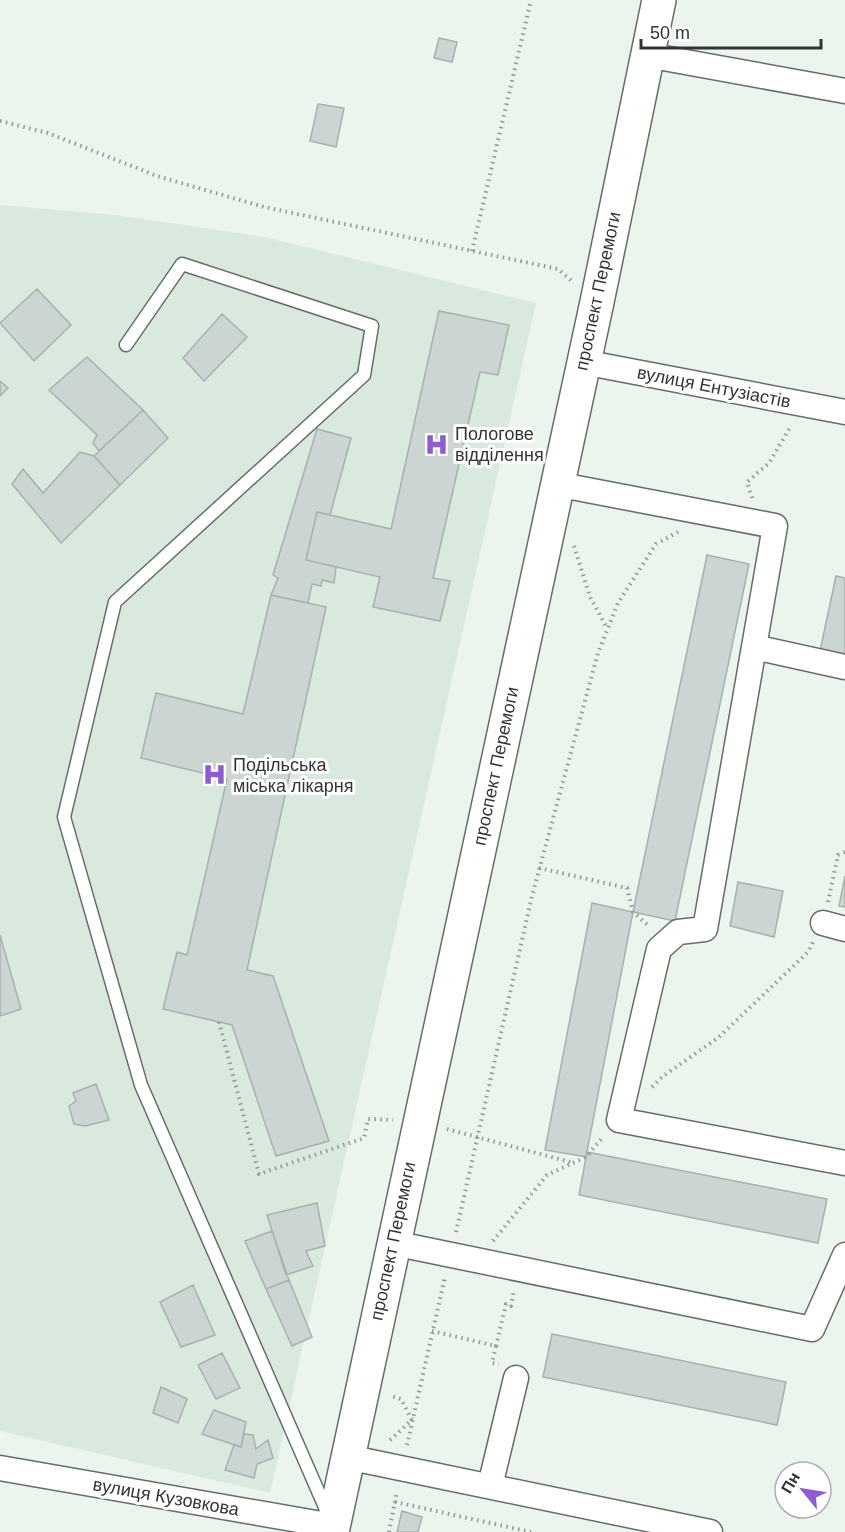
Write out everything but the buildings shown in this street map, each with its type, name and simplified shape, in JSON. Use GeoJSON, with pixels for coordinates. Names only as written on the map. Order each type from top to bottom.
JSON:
{"type":"FeatureCollection","features":[{"type":"Feature","properties":{"kind":"main road","name":"проспект Перемоги"},"geometry":{"type":"LineString","coordinates":[[332,1529],[597,302],[659,0]]}},
{"type":"Feature","properties":{"kind":"street"},"geometry":{"type":"LineString","coordinates":[[647,55],[845,92]]}},
{"type":"Feature","properties":{"kind":"street","name":"вулиця Ентузіастів"},"geometry":{"type":"LineString","coordinates":[[583,362],[845,412]]}},
{"type":"Feature","properties":{"kind":"street"},"geometry":{"type":"LineString","coordinates":[[556,484],[775,526],[705,929],[678,932],[659,949],[619,1120],[845,1163]]}},
{"type":"Feature","properties":{"kind":"street"},"geometry":{"type":"LineString","coordinates":[[754,647],[845,667]]}},
{"type":"Feature","properties":{"kind":"street"},"geometry":{"type":"LineString","coordinates":[[393,1243],[812,1329],[845,1255]]}},
{"type":"Feature","properties":{"kind":"street"},"geometry":{"type":"LineString","coordinates":[[490,1486],[516,1378]]}},
{"type":"Feature","properties":{"kind":"street"},"geometry":{"type":"LineString","coordinates":[[347,1457],[710,1532]]}},
{"type":"Feature","properties":{"kind":"street","name":"вулиця Кузовкова"},"geometry":{"type":"LineString","coordinates":[[0,1468],[332,1529]]}},
{"type":"Feature","properties":{"kind":"lane"},"geometry":{"type":"LineString","coordinates":[[126,345],[182,264],[372,326],[364,375],[115,602],[64,816],[141,1085],[332,1529]]}},
{"type":"Feature","properties":{"kind":"path"},"geometry":{"type":"LineString","coordinates":[[472,251],[531,0]]}},
{"type":"Feature","properties":{"kind":"path"},"geometry":{"type":"LineString","coordinates":[[0,121],[48,133],[157,176],[264,207],[558,269],[597,302]]}},
{"type":"Feature","properties":{"kind":"path"},"geometry":{"type":"LineString","coordinates":[[775,526],[752,498],[747,482],[769,463],[784,442],[794,421],[798,403]]}},
{"type":"Feature","properties":{"kind":"path"},"geometry":{"type":"LineString","coordinates":[[389,1532],[432,1331],[539,868],[598,653],[618,603],[656,544],[687,527]]}},
{"type":"Feature","properties":{"kind":"path"},"geometry":{"type":"LineString","coordinates":[[571,539],[581,561],[590,597],[608,628]]}},
{"type":"Feature","properties":{"kind":"path"},"geometry":{"type":"LineString","coordinates":[[477,1260],[547,1175],[586,1157],[662,1077],[719,1037],[834,926],[838,855],[845,852]]}},
{"type":"Feature","properties":{"kind":"path"},"geometry":{"type":"LineString","coordinates":[[539,868],[627,888],[633,912],[666,942]]}},
{"type":"Feature","properties":{"kind":"path"},"geometry":{"type":"LineString","coordinates":[[219,1022],[259,1174],[364,1138],[368,1119],[419,1122],[574,1163]]}},
{"type":"Feature","properties":{"kind":"path"},"geometry":{"type":"LineString","coordinates":[[516,1378],[519,1369],[492,1363],[506,1304],[511,1306],[518,1269]]}},
{"type":"Feature","properties":{"kind":"path"},"geometry":{"type":"LineString","coordinates":[[432,1331],[496,1346]]}},
{"type":"Feature","properties":{"kind":"path"},"geometry":{"type":"LineString","coordinates":[[395,1502],[531,1532]]}},
{"type":"Feature","properties":{"kind":"shaded area","name":"Подільська міська лікарня"},"geometry":{"type":"Polygon","coordinates":[[[0,205],[116,215],[264,237],[536,303],[270,1493],[0,1431],[0,205]]]}},
{"type":"Feature","properties":{"kind":"place","name":"Пологове відділення"},"geometry":{"type":"Point","coordinates":[437,444]}},
{"type":"Feature","properties":{"kind":"place","name":"Подільська міська лікарня"},"geometry":{"type":"Point","coordinates":[215,775]}}]}
